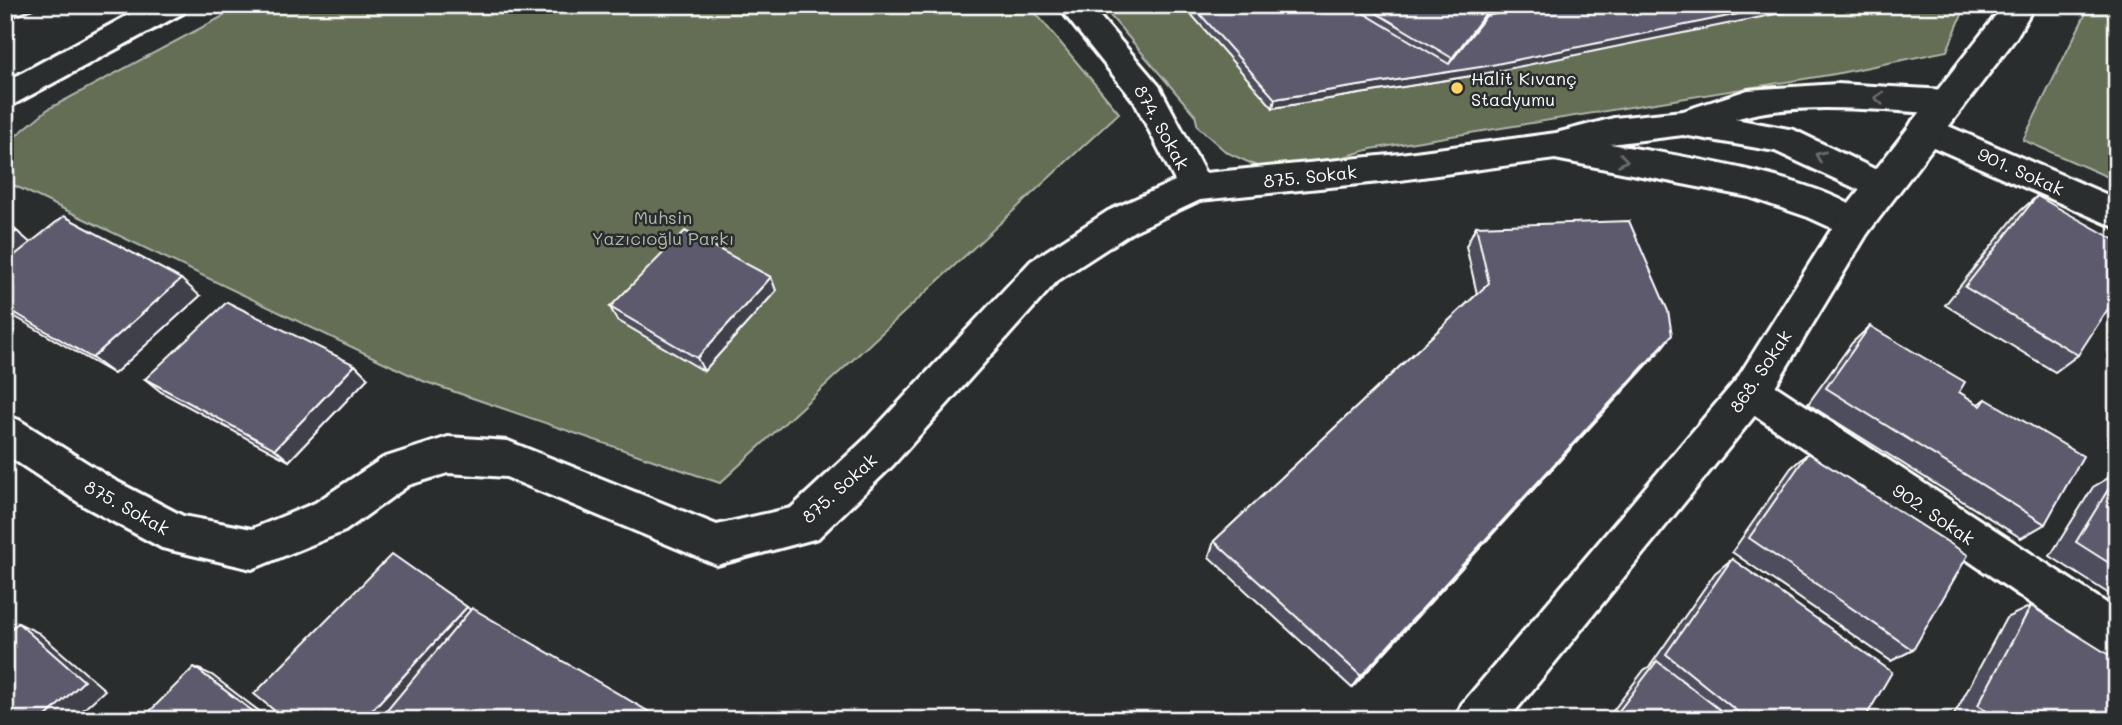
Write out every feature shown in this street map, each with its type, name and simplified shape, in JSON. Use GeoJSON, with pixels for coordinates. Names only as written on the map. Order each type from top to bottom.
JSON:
{"type":"FeatureCollection","features":[{"type":"Feature","properties":{"kind":"street"},"geometry":{"type":"LineString","coordinates":[[5,97],[172,5]]}},
{"type":"Feature","properties":{"kind":"street","name":"874. Sokak"},"geometry":{"type":"LineString","coordinates":[[1072,5],[1147,94],[1195,187]]}},
{"type":"Feature","properties":{"kind":"street","name":"868. Sokak"},"geometry":{"type":"LineString","coordinates":[[1478,720],[1751,391],[1854,224],[2004,31],[2020,5]]}},
{"type":"Feature","properties":{"kind":"street"},"geometry":{"type":"LineString","coordinates":[[1556,146],[1614,131],[1683,123],[1748,102],[1837,96],[1936,116]]}},
{"type":"Feature","properties":{"kind":"street","name":"901. Sokak"},"geometry":{"type":"LineString","coordinates":[[1936,116],[2117,214]]}},
{"type":"Feature","properties":{"kind":"street"},"geometry":{"type":"LineString","coordinates":[[1683,123],[1782,139],[1881,187]]}},
{"type":"Feature","properties":{"kind":"street"},"geometry":{"type":"LineString","coordinates":[[1556,146],[1692,171],[1766,190],[1825,208],[1854,224]]}},
{"type":"Feature","properties":{"kind":"street","name":"875. Sokak"},"geometry":{"type":"LineString","coordinates":[[5,432],[99,493],[177,534],[252,549],[330,517],[397,471],[448,455],[508,459],[717,545],[803,524],[879,452],[1044,271],[1121,221],[1195,187],[1400,167],[1556,146]]}},
{"type":"Feature","properties":{"kind":"street","name":"902. Sokak"},"geometry":{"type":"LineString","coordinates":[[1751,391],[2117,636]]}},
{"type":"Feature","properties":{"kind":"green space","name":"Muhsin Yazıcıoğlu Parkı"},"geometry":{"type":"Polygon","coordinates":[[[244,5],[1029,5],[1119,113],[720,483],[423,381],[5,181],[5,145],[48,109],[244,5]]]}},
{"type":"Feature","properties":{"kind":"green space","name":"Halit Kıvanç Stadyumu"},"geometry":{"type":"Polygon","coordinates":[[[1101,5],[1966,5],[1947,51],[1835,74],[1371,149],[1295,171],[1261,168],[1226,152],[1198,127],[1195,115],[1101,5]]]}},
{"type":"Feature","properties":{"kind":"green space"},"geometry":{"type":"Polygon","coordinates":[[[2090,5],[2117,5],[2117,181],[2023,140],[2090,5]]]}},
{"type":"Feature","properties":{"kind":"building"},"geometry":{"type":"Polygon","coordinates":[[[1192,5],[1350,5],[1449,64],[1486,16],[1540,5],[1782,5],[1487,66],[1275,99],[1192,5]]]}},
{"type":"Feature","properties":{"kind":"building"},"geometry":{"type":"Polygon","coordinates":[[[1363,5],[1487,5],[1489,9],[1452,58],[1363,5]]]}},
{"type":"Feature","properties":{"kind":"building"},"geometry":{"type":"Polygon","coordinates":[[[2037,196],[2117,241],[2117,295],[2078,355],[1965,287],[2037,196]]]}},
{"type":"Feature","properties":{"kind":"building"},"geometry":{"type":"Polygon","coordinates":[[[64,216],[181,279],[92,358],[5,307],[5,263],[64,216]]]}},
{"type":"Feature","properties":{"kind":"building"},"geometry":{"type":"Polygon","coordinates":[[[1629,221],[1668,311],[1672,335],[1361,676],[1214,541],[1489,283],[1476,226],[1629,221]]]}},
{"type":"Feature","properties":{"kind":"building"},"geometry":{"type":"Polygon","coordinates":[[[5,222],[16,232],[5,239],[5,222]]]}},
{"type":"Feature","properties":{"kind":"building"},"geometry":{"type":"Polygon","coordinates":[[[685,231],[771,277],[697,358],[610,307],[685,231]]]}},
{"type":"Feature","properties":{"kind":"building"},"geometry":{"type":"Polygon","coordinates":[[[227,302],[355,365],[275,449],[145,379],[227,302]]]}},
{"type":"Feature","properties":{"kind":"building"},"geometry":{"type":"Polygon","coordinates":[[[1870,326],[1965,382],[1959,392],[1981,406],[1986,399],[2083,456],[2045,524],[1826,388],[1870,326]]]}},
{"type":"Feature","properties":{"kind":"building"},"geometry":{"type":"Polygon","coordinates":[[[1808,453],[1968,555],[1913,650],[1749,538],[1808,453]]]}},
{"type":"Feature","properties":{"kind":"building"},"geometry":{"type":"Polygon","coordinates":[[[2117,475],[2117,568],[2076,542],[2117,475]]]}},
{"type":"Feature","properties":{"kind":"building"},"geometry":{"type":"Polygon","coordinates":[[[392,554],[467,607],[363,720],[286,720],[254,694],[392,554]]]}},
{"type":"Feature","properties":{"kind":"building"},"geometry":{"type":"Polygon","coordinates":[[[1732,559],[1892,672],[1864,720],[1748,720],[1666,654],[1732,559]]]}},
{"type":"Feature","properties":{"kind":"building"},"geometry":{"type":"Polygon","coordinates":[[[2031,606],[2117,660],[2117,720],[2000,720],[1978,705],[2031,606]]]}},
{"type":"Feature","properties":{"kind":"building"},"geometry":{"type":"Polygon","coordinates":[[[472,608],[663,720],[379,720],[472,608]]]}},
{"type":"Feature","properties":{"kind":"building"},"geometry":{"type":"Polygon","coordinates":[[[18,623],[84,681],[42,720],[5,720],[5,634],[18,623]]]}},
{"type":"Feature","properties":{"kind":"building"},"geometry":{"type":"Polygon","coordinates":[[[1657,661],[1733,720],[1612,720],[1657,661]]]}},
{"type":"Feature","properties":{"kind":"building"},"geometry":{"type":"Polygon","coordinates":[[[194,667],[264,720],[141,720],[194,667]]]}},
{"type":"Feature","properties":{"kind":"place","name":"Halit Kıvanç Stadyumu"},"geometry":{"type":"Point","coordinates":[1457,88]}}]}
